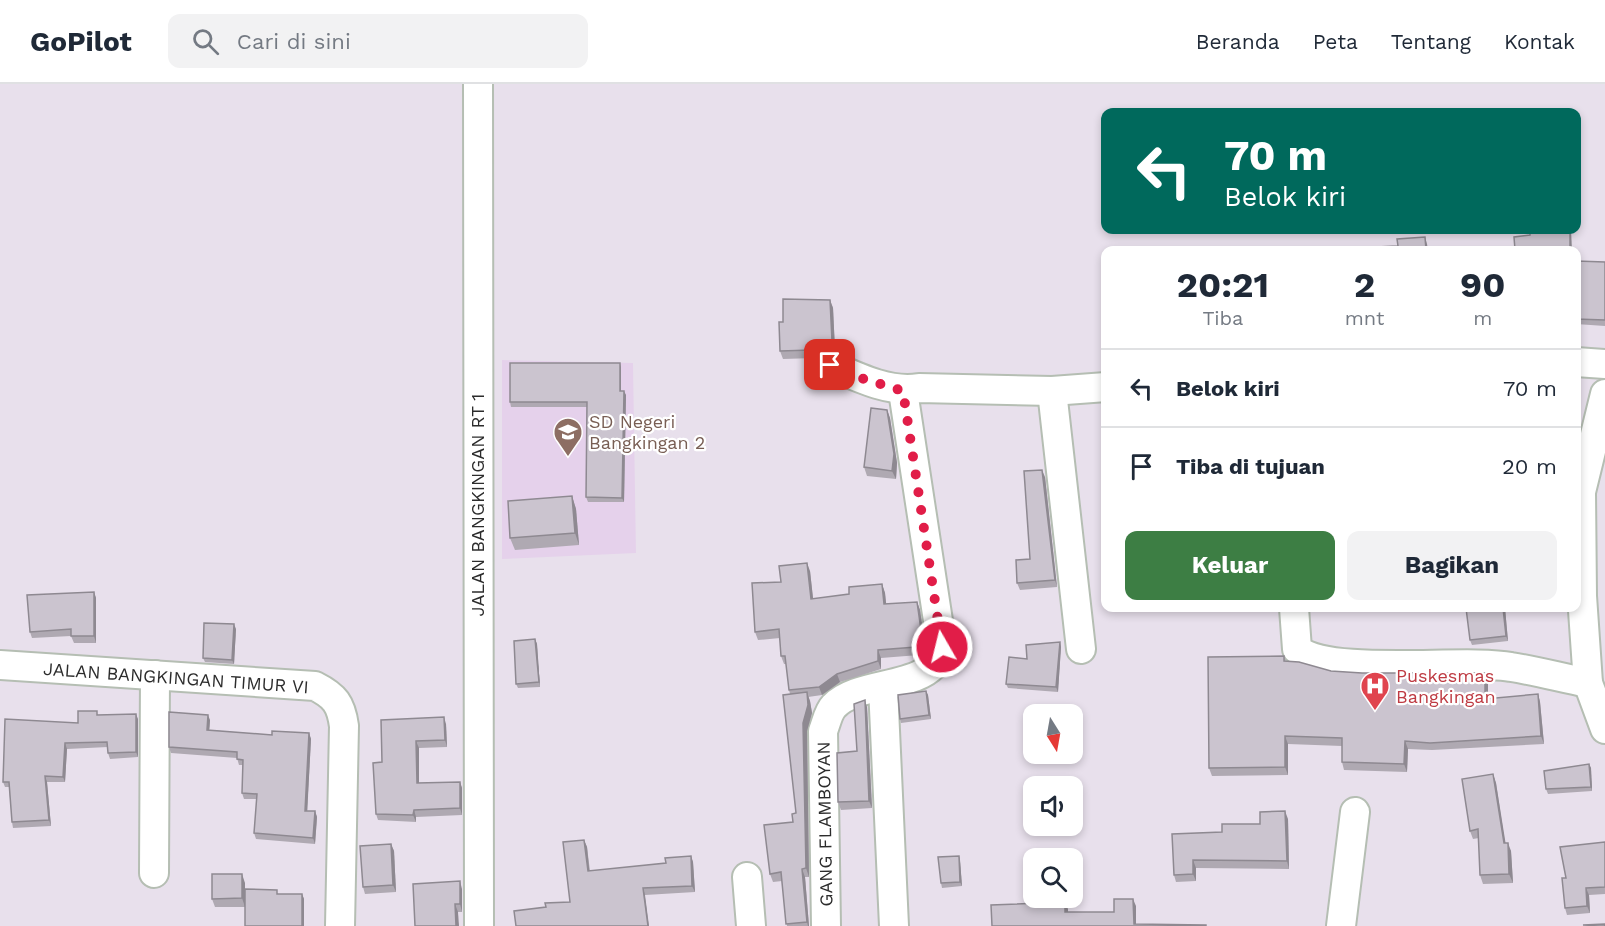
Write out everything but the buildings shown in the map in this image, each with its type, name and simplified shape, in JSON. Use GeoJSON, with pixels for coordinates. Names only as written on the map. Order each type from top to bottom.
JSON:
{"type":"FeatureCollection","features":[{"type":"Feature","properties":{"kind":"street","name":"JALAN BANGKINGAN RT 1"},"geometry":{"type":"LineString","coordinates":[[478,84],[479,926]]}},
{"type":"Feature","properties":{"kind":"street"},"geometry":{"type":"LineString","coordinates":[[1581,362],[1605,364]]}},
{"type":"Feature","properties":{"kind":"street"},"geometry":{"type":"LineString","coordinates":[[830,365],[854,376],[903,391],[919,388],[1052,391],[1101,387]]}},
{"type":"Feature","properties":{"kind":"street","name":"GANG FLAMBOYAN"},"geometry":{"type":"LineString","coordinates":[[826,926],[823,731],[832,707],[848,694],[883,687],[930,669],[940,659],[942,647],[903,391]]}},
{"type":"Feature","properties":{"kind":"street"},"geometry":{"type":"LineString","coordinates":[[1052,391],[1081,649]]}},
{"type":"Feature","properties":{"kind":"street"},"geometry":{"type":"LineString","coordinates":[[1605,394],[1581,492],[1582,596],[1588,682],[1605,729]]}},
{"type":"Feature","properties":{"kind":"street"},"geometry":{"type":"LineString","coordinates":[[1294,612],[1294,636],[1297,649],[1306,657],[1375,664],[1511,666],[1588,682]]}},
{"type":"Feature","properties":{"kind":"street","name":"JALAN BANGKINGAN TIMUR VI"},"geometry":{"type":"LineString","coordinates":[[0,666],[315,686],[331,694],[342,707],[345,726],[340,926]]}},
{"type":"Feature","properties":{"kind":"street"},"geometry":{"type":"LineString","coordinates":[[154,675],[154,873]]}},
{"type":"Feature","properties":{"kind":"street"},"geometry":{"type":"LineString","coordinates":[[883,687],[894,926]]}},
{"type":"Feature","properties":{"kind":"street"},"geometry":{"type":"LineString","coordinates":[[1341,926],[1355,812]]}},
{"type":"Feature","properties":{"kind":"street"},"geometry":{"type":"LineString","coordinates":[[747,877],[751,926]]}},
{"type":"Feature","properties":{"kind":"shaded area","name":"SD Negeri Bangkingan 2"},"geometry":{"type":"Polygon","coordinates":[[[502,360],[633,363],[636,553],[502,559],[502,360]]]}},
{"type":"Feature","properties":{"kind":"place","name":"SD Negeri Bangkingan 2"},"geometry":{"type":"Point","coordinates":[568,458]}},
{"type":"Feature","properties":{"kind":"place","name":"Puskesmas Bangkingan"},"geometry":{"type":"Point","coordinates":[1375,712]}},
{"type":"Feature","properties":{"kind":"route"},"geometry":{"type":"LineString","coordinates":[[830,365],[854,376],[903,391],[942,647]]}}]}
